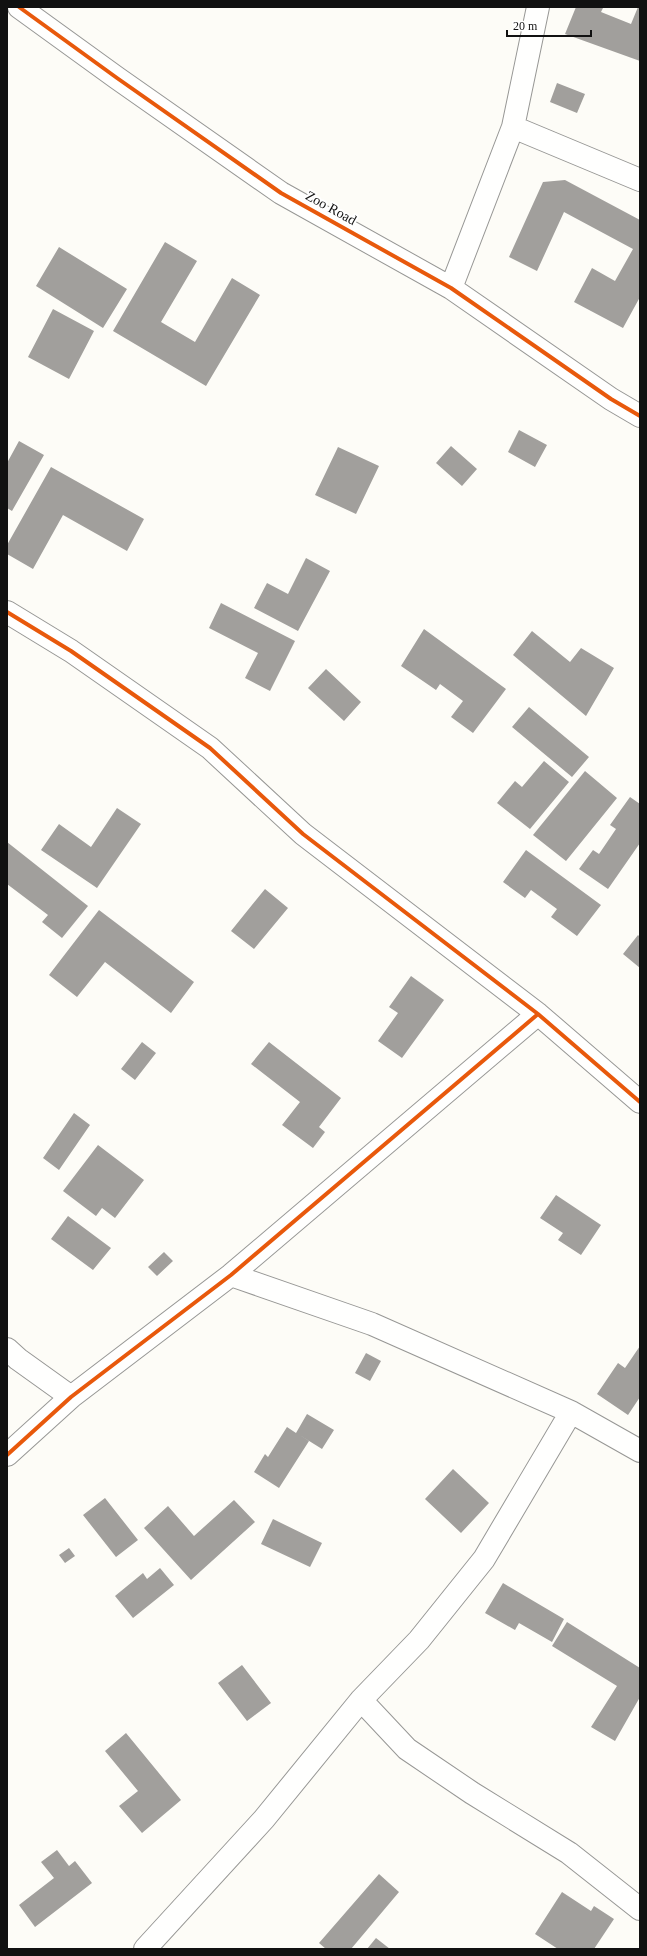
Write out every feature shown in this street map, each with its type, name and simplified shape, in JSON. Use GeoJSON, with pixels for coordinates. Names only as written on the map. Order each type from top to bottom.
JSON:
{"type":"FeatureCollection","features":[{"type":"Feature","properties":{"kind":"street","name":"Zoo Road"},"geometry":{"type":"LineString","coordinates":[[19,7],[281,193],[451,288],[611,399],[640,416]]}},
{"type":"Feature","properties":{"kind":"street"},"geometry":{"type":"LineString","coordinates":[[451,288],[513,127],[538,7]]}},
{"type":"Feature","properties":{"kind":"street"},"geometry":{"type":"LineString","coordinates":[[513,127],[640,180]]}},
{"type":"Feature","properties":{"kind":"street"},"geometry":{"type":"LineString","coordinates":[[7,612],[71,651],[210,748],[303,834],[538,1014],[640,1102]]}},
{"type":"Feature","properties":{"kind":"street"},"geometry":{"type":"LineString","coordinates":[[7,1455],[71,1397],[231,1275],[538,1014]]}},
{"type":"Feature","properties":{"kind":"street"},"geometry":{"type":"LineString","coordinates":[[231,1275],[372,1324],[571,1412],[640,1451]]}},
{"type":"Feature","properties":{"kind":"street"},"geometry":{"type":"LineString","coordinates":[[7,1349],[18,1359],[71,1397]]}},
{"type":"Feature","properties":{"kind":"street"},"geometry":{"type":"LineString","coordinates":[[145,1949],[264,1819],[361,1700],[419,1640],[484,1559],[571,1412]]}},
{"type":"Feature","properties":{"kind":"street"},"geometry":{"type":"LineString","coordinates":[[361,1700],[407,1749],[472,1793],[569,1853],[640,1909]]}},
{"type":"Feature","properties":{"kind":"building"},"geometry":{"type":"Polygon","coordinates":[[[576,7],[601,7],[603,8],[601,12],[631,24],[638,7],[640,7],[640,61],[565,34],[576,7]]]}},
{"type":"Feature","properties":{"kind":"building"},"geometry":{"type":"Polygon","coordinates":[[[557,83],[585,94],[577,113],[550,102],[557,83]]]}},
{"type":"Feature","properties":{"kind":"building"},"geometry":{"type":"Polygon","coordinates":[[[565,180],[640,220],[640,297],[623,328],[574,302],[592,268],[615,281],[633,249],[564,212],[537,271],[509,257],[543,182],[565,180]]]}},
{"type":"Feature","properties":{"kind":"building"},"geometry":{"type":"Polygon","coordinates":[[[165,242],[197,261],[161,322],[195,342],[232,278],[260,295],[206,386],[113,331],[165,242]]]}},
{"type":"Feature","properties":{"kind":"building"},"geometry":{"type":"Polygon","coordinates":[[[59,247],[127,289],[103,328],[36,286],[59,247]]]}},
{"type":"Feature","properties":{"kind":"building"},"geometry":{"type":"Polygon","coordinates":[[[53,309],[94,331],[69,379],[28,357],[53,309]]]}},
{"type":"Feature","properties":{"kind":"building"},"geometry":{"type":"Polygon","coordinates":[[[519,430],[547,445],[535,467],[508,452],[519,430]]]}},
{"type":"Feature","properties":{"kind":"building"},"geometry":{"type":"Polygon","coordinates":[[[19,441],[44,455],[12,511],[7,508],[7,463],[19,441]]]}},
{"type":"Feature","properties":{"kind":"building"},"geometry":{"type":"Polygon","coordinates":[[[451,446],[477,469],[462,486],[436,463],[451,446]]]}},
{"type":"Feature","properties":{"kind":"building"},"geometry":{"type":"Polygon","coordinates":[[[338,447],[379,466],[356,514],[315,495],[338,447]]]}},
{"type":"Feature","properties":{"kind":"building"},"geometry":{"type":"Polygon","coordinates":[[[51,467],[144,519],[127,551],[63,515],[33,569],[7,554],[7,545],[51,467]]]}},
{"type":"Feature","properties":{"kind":"building"},"geometry":{"type":"Polygon","coordinates":[[[306,558],[330,571],[298,631],[254,608],[267,583],[288,594],[306,558]]]}},
{"type":"Feature","properties":{"kind":"building"},"geometry":{"type":"Polygon","coordinates":[[[221,603],[295,641],[270,691],[245,678],[258,653],[209,628],[221,603]]]}},
{"type":"Feature","properties":{"kind":"building"},"geometry":{"type":"Polygon","coordinates":[[[424,629],[506,689],[473,733],[451,717],[463,701],[440,684],[436,690],[401,666],[424,629]]]}},
{"type":"Feature","properties":{"kind":"building"},"geometry":{"type":"Polygon","coordinates":[[[532,631],[570,662],[581,648],[614,668],[586,716],[513,655],[532,631]]]}},
{"type":"Feature","properties":{"kind":"building"},"geometry":{"type":"Polygon","coordinates":[[[326,669],[361,702],[344,721],[308,688],[326,669]]]}},
{"type":"Feature","properties":{"kind":"building"},"geometry":{"type":"Polygon","coordinates":[[[529,707],[589,757],[572,777],[512,727],[529,707]]]}},
{"type":"Feature","properties":{"kind":"building"},"geometry":{"type":"Polygon","coordinates":[[[544,761],[569,782],[530,829],[497,803],[515,781],[522,787],[544,761]]]}},
{"type":"Feature","properties":{"kind":"building"},"geometry":{"type":"Polygon","coordinates":[[[585,771],[617,798],[566,861],[533,835],[585,771]]]}},
{"type":"Feature","properties":{"kind":"building"},"geometry":{"type":"Polygon","coordinates":[[[630,797],[640,804],[640,843],[608,889],[579,869],[593,850],[599,854],[616,829],[610,825],[630,797]]]}},
{"type":"Feature","properties":{"kind":"building"},"geometry":{"type":"Polygon","coordinates":[[[117,808],[141,824],[97,888],[41,850],[59,824],[91,847],[117,808]]]}},
{"type":"Feature","properties":{"kind":"building"},"geometry":{"type":"Polygon","coordinates":[[[7,842],[88,906],[62,938],[42,922],[48,915],[7,884],[7,842]]]}},
{"type":"Feature","properties":{"kind":"building"},"geometry":{"type":"Polygon","coordinates":[[[526,850],[601,905],[577,936],[551,917],[557,909],[531,890],[525,898],[503,882],[526,850]]]}},
{"type":"Feature","properties":{"kind":"building"},"geometry":{"type":"Polygon","coordinates":[[[265,889],[288,908],[254,949],[231,931],[265,889]]]}},
{"type":"Feature","properties":{"kind":"building"},"geometry":{"type":"Polygon","coordinates":[[[99,910],[194,982],[171,1013],[105,962],[77,997],[49,975],[99,910]]]}},
{"type":"Feature","properties":{"kind":"building"},"geometry":{"type":"Polygon","coordinates":[[[638,935],[640,937],[640,968],[623,954],[638,935]]]}},
{"type":"Feature","properties":{"kind":"building"},"geometry":{"type":"Polygon","coordinates":[[[411,976],[444,1000],[402,1058],[378,1041],[398,1013],[389,1007],[411,976]]]}},
{"type":"Feature","properties":{"kind":"building"},"geometry":{"type":"Polygon","coordinates":[[[142,1042],[156,1053],[135,1080],[121,1069],[142,1042]]]}},
{"type":"Feature","properties":{"kind":"building"},"geometry":{"type":"Polygon","coordinates":[[[269,1042],[341,1098],[319,1127],[325,1132],[313,1148],[282,1125],[300,1102],[251,1064],[269,1042]]]}},
{"type":"Feature","properties":{"kind":"building"},"geometry":{"type":"Polygon","coordinates":[[[74,1113],[90,1125],[59,1170],[43,1158],[74,1113]]]}},
{"type":"Feature","properties":{"kind":"building"},"geometry":{"type":"Polygon","coordinates":[[[98,1145],[144,1180],[115,1218],[102,1208],[96,1216],[63,1191],[98,1145]]]}},
{"type":"Feature","properties":{"kind":"building"},"geometry":{"type":"Polygon","coordinates":[[[556,1195],[601,1225],[581,1255],[558,1240],[563,1233],[540,1218],[556,1195]]]}},
{"type":"Feature","properties":{"kind":"building"},"geometry":{"type":"Polygon","coordinates":[[[68,1216],[111,1248],[93,1270],[51,1239],[68,1216]]]}},
{"type":"Feature","properties":{"kind":"building"},"geometry":{"type":"Polygon","coordinates":[[[164,1252],[173,1261],[157,1276],[148,1267],[164,1252]]]}},
{"type":"Feature","properties":{"kind":"building"},"geometry":{"type":"Polygon","coordinates":[[[640,1346],[640,1397],[628,1415],[597,1394],[618,1363],[625,1368],[640,1346]]]}},
{"type":"Feature","properties":{"kind":"building"},"geometry":{"type":"Polygon","coordinates":[[[366,1353],[381,1361],[370,1381],[355,1373],[366,1353]]]}},
{"type":"Feature","properties":{"kind":"building"},"geometry":{"type":"Polygon","coordinates":[[[307,1414],[334,1430],[322,1449],[298,1434],[309,1441],[279,1488],[254,1472],[265,1454],[268,1457],[287,1427],[296,1433],[307,1414]]]}},
{"type":"Feature","properties":{"kind":"building"},"geometry":{"type":"Polygon","coordinates":[[[453,1469],[489,1503],[461,1533],[425,1499],[453,1469]]]}},
{"type":"Feature","properties":{"kind":"building"},"geometry":{"type":"Polygon","coordinates":[[[105,1498],[138,1540],[116,1557],[83,1515],[105,1498]]]}},
{"type":"Feature","properties":{"kind":"building"},"geometry":{"type":"Polygon","coordinates":[[[234,1500],[255,1522],[191,1580],[144,1528],[168,1506],[194,1536],[234,1500]]]}},
{"type":"Feature","properties":{"kind":"building"},"geometry":{"type":"Polygon","coordinates":[[[273,1519],[322,1543],[310,1567],[261,1544],[273,1519]]]}},
{"type":"Feature","properties":{"kind":"building"},"geometry":{"type":"Polygon","coordinates":[[[69,1548],[75,1556],[65,1563],[59,1555],[69,1548]]]}},
{"type":"Feature","properties":{"kind":"building"},"geometry":{"type":"Polygon","coordinates":[[[160,1568],[174,1585],[133,1618],[115,1596],[143,1573],[147,1579],[160,1568]]]}},
{"type":"Feature","properties":{"kind":"building"},"geometry":{"type":"Polygon","coordinates":[[[503,1583],[564,1619],[552,1642],[519,1623],[515,1630],[485,1613],[503,1583]]]}},
{"type":"Feature","properties":{"kind":"building"},"geometry":{"type":"Polygon","coordinates":[[[567,1622],[640,1668],[640,1697],[615,1741],[591,1727],[617,1686],[552,1646],[567,1622]]]}},
{"type":"Feature","properties":{"kind":"building"},"geometry":{"type":"Polygon","coordinates":[[[242,1665],[271,1703],[247,1721],[218,1683],[242,1665]]]}},
{"type":"Feature","properties":{"kind":"building"},"geometry":{"type":"Polygon","coordinates":[[[126,1733],[181,1800],[142,1833],[119,1806],[138,1791],[105,1751],[126,1733]]]}},
{"type":"Feature","properties":{"kind":"building"},"geometry":{"type":"Polygon","coordinates":[[[57,1850],[69,1866],[75,1861],[92,1883],[35,1927],[19,1905],[54,1878],[41,1862],[57,1850]]]}},
{"type":"Feature","properties":{"kind":"building"},"geometry":{"type":"Polygon","coordinates":[[[379,1874],[399,1892],[351,1949],[326,1949],[319,1943],[379,1874]]]}},
{"type":"Feature","properties":{"kind":"building"},"geometry":{"type":"Polygon","coordinates":[[[562,1892],[591,1911],[594,1906],[614,1919],[594,1949],[558,1949],[535,1934],[562,1892]]]}},
{"type":"Feature","properties":{"kind":"building"},"geometry":{"type":"Polygon","coordinates":[[[376,1938],[390,1949],[367,1949],[376,1938]]]}},
{"type":"Feature","properties":{"kind":"cycle path"},"geometry":{"type":"LineString","coordinates":[[19,7],[281,193],[451,288],[611,399],[640,416]]}},
{"type":"Feature","properties":{"kind":"cycle path"},"geometry":{"type":"LineString","coordinates":[[7,612],[71,651],[210,748],[303,834],[538,1014],[640,1102]]}},
{"type":"Feature","properties":{"kind":"cycle path"},"geometry":{"type":"LineString","coordinates":[[7,1455],[71,1397],[231,1275],[538,1014]]}}]}
